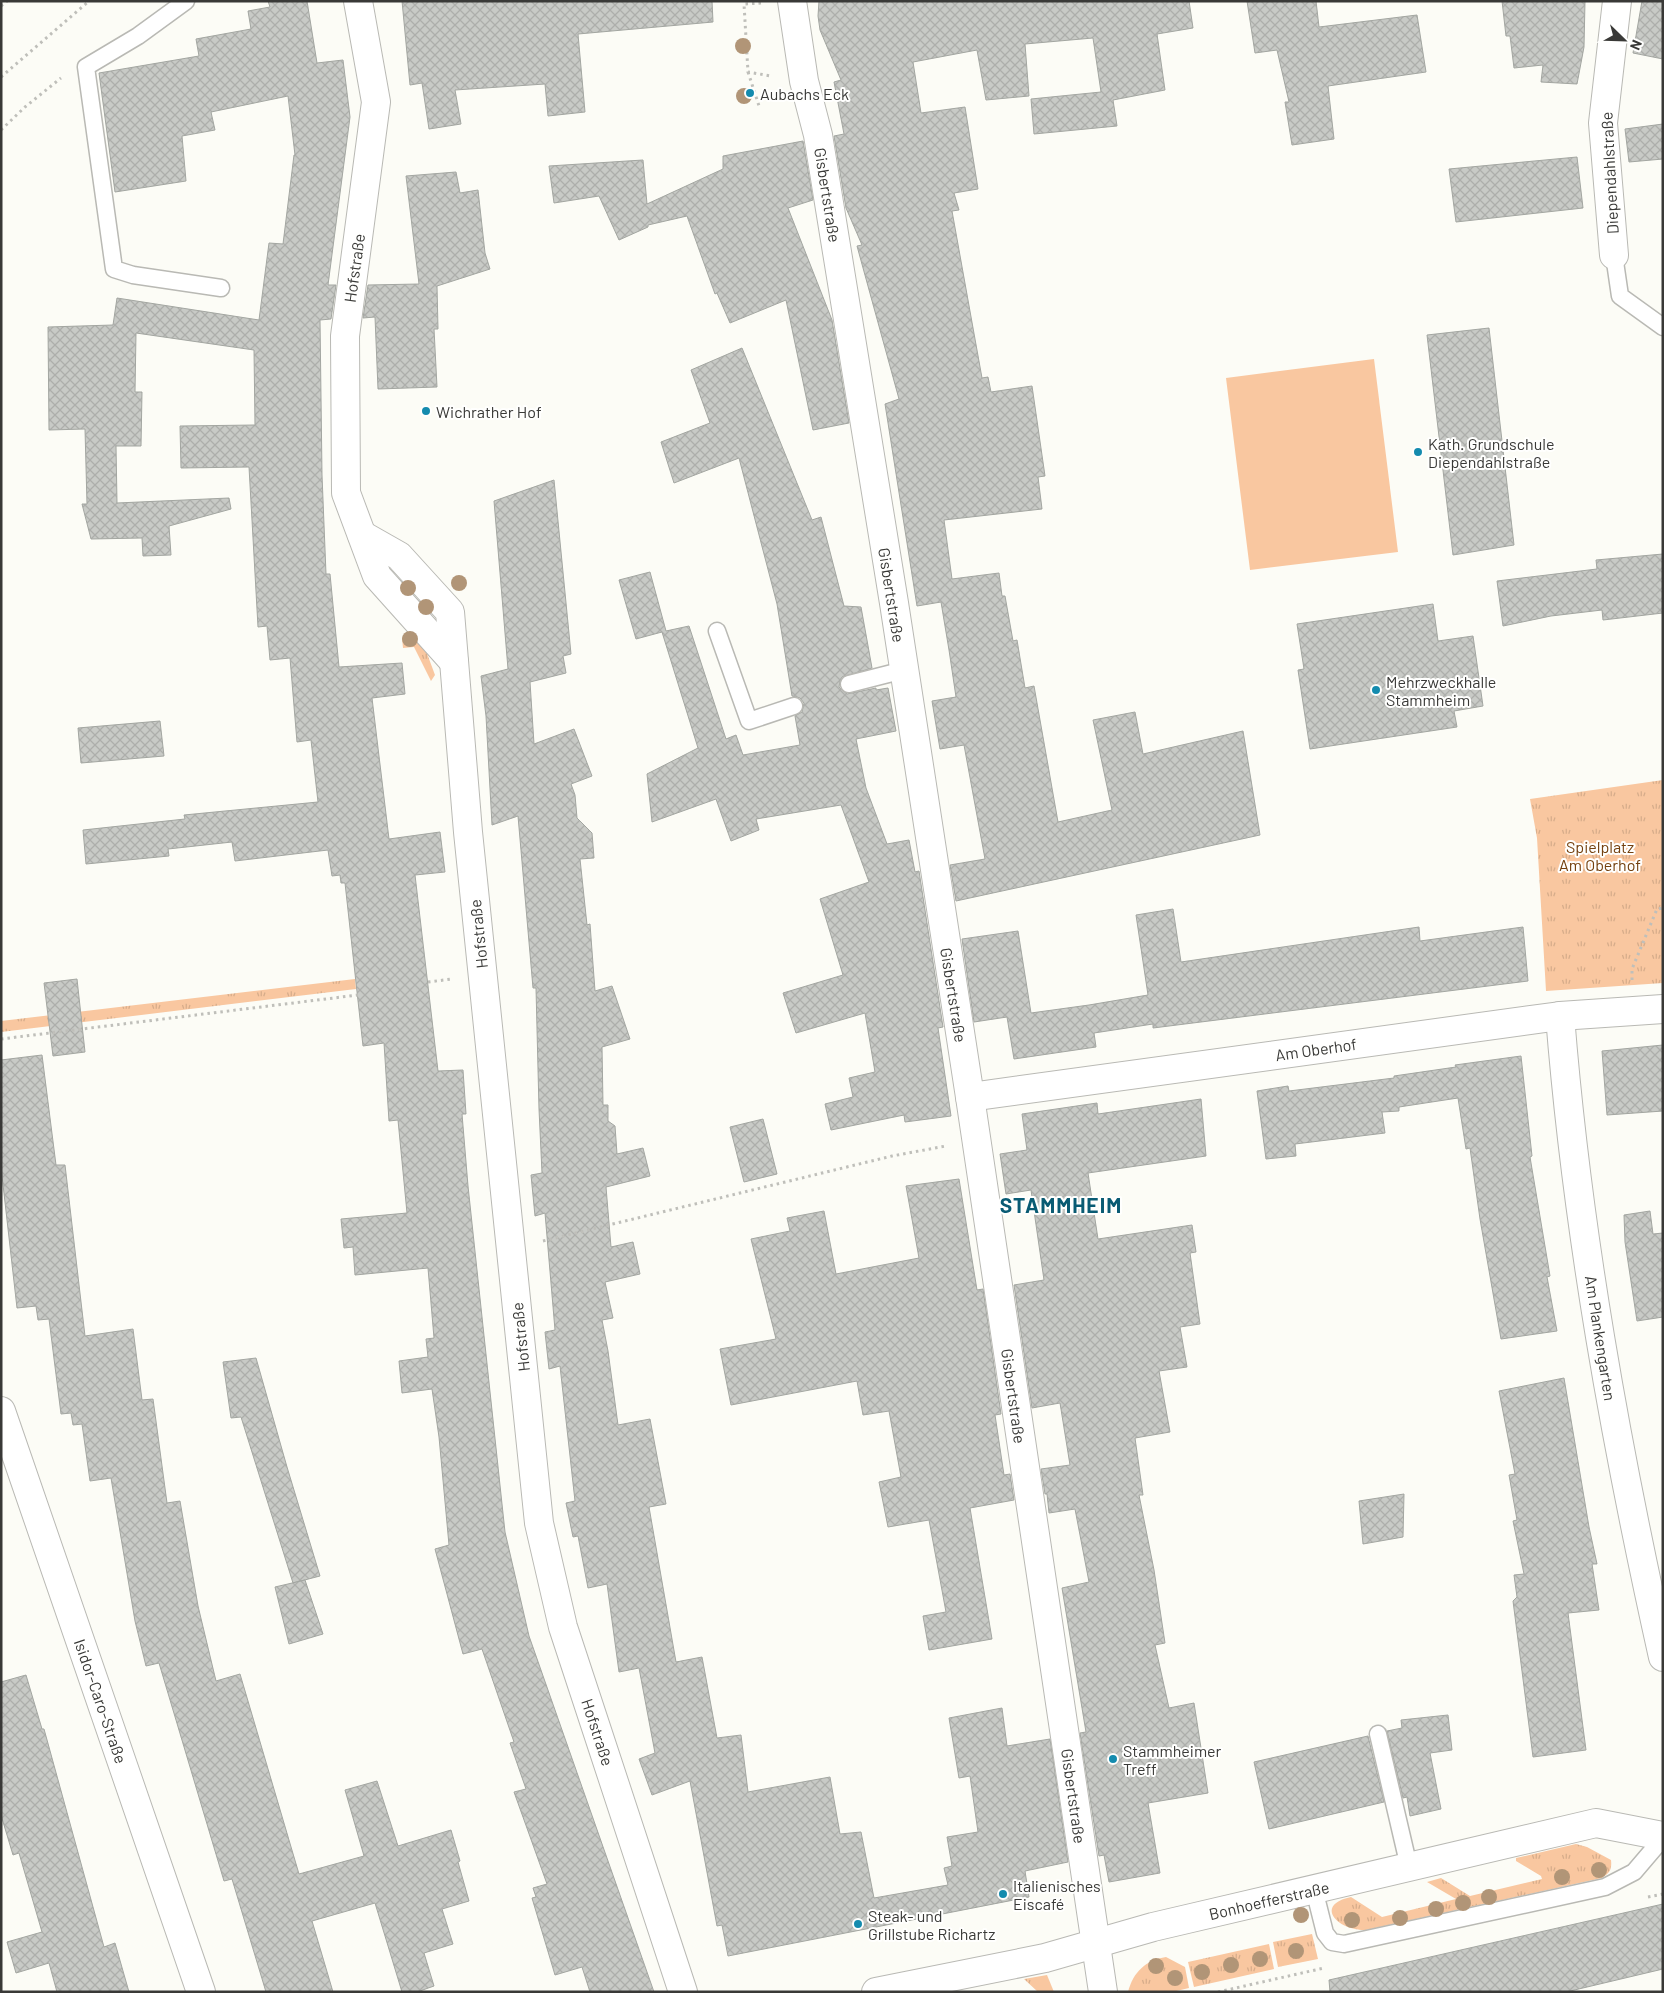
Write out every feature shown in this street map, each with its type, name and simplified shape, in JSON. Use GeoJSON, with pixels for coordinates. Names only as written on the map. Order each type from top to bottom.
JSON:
{"type":"FeatureCollection","features":[{"type":"Feature","properties":{"kind":"street","name":"Hofstraße"},"geometry":{"type":"LineString","coordinates":[[358,1],[376,102],[345,336],[346,493],[362,535],[399,556],[450,612],[468,832],[539,1523],[563,1627],[683,1992]]}},
{"type":"Feature","properties":{"kind":"street","name":"Gisbertstraße"},"geometry":{"type":"LineString","coordinates":[[792,1],[804,81],[818,135],[904,670],[970,1096],[1103,1992]]}},
{"type":"Feature","properties":{"kind":"street","name":"Diependahlstraße"},"geometry":{"type":"LineString","coordinates":[[1614,255],[1604,123],[1616,1]]}},
{"type":"Feature","properties":{"kind":"street","name":"Am Oberhof"},"geometry":{"type":"LineString","coordinates":[[970,1096],[1560,1016],[1663,1008]]}},
{"type":"Feature","properties":{"kind":"street","name":"Am Plankengarten"},"geometry":{"type":"LineString","coordinates":[[1560,1016],[1564,1071],[1585,1235],[1610,1399],[1641,1558],[1663,1656]]}},
{"type":"Feature","properties":{"kind":"street","name":"Isidor-Caro-Straße"},"geometry":{"type":"LineString","coordinates":[[1,1411],[201,1992]]}},
{"type":"Feature","properties":{"kind":"street","name":"Bonhoefferstraße"},"geometry":{"type":"LineString","coordinates":[[876,1992],[1046,1958],[1153,1927],[1596,1823],[1663,1837]]}},
{"type":"Feature","properties":{"kind":"lane"},"geometry":{"type":"LineString","coordinates":[[186,1],[138,36],[86,67],[114,269],[133,275],[221,288]]}},
{"type":"Feature","properties":{"kind":"lane"},"geometry":{"type":"LineString","coordinates":[[1614,255],[1620,296],[1663,327]]}},
{"type":"Feature","properties":{"kind":"lane"},"geometry":{"type":"LineString","coordinates":[[717,631],[749,721],[794,706]]}},
{"type":"Feature","properties":{"kind":"lane"},"geometry":{"type":"LineString","coordinates":[[849,684],[904,670]]}},
{"type":"Feature","properties":{"kind":"lane"},"geometry":{"type":"LineString","coordinates":[[1378,1734],[1408,1867]]}},
{"type":"Feature","properties":{"kind":"lane"},"geometry":{"type":"LineString","coordinates":[[1314,1889],[1325,1933],[1332,1942],[1344,1944],[1605,1887],[1634,1872],[1663,1837]]}},
{"type":"Feature","properties":{"kind":"path"},"geometry":{"type":"LineString","coordinates":[[1,6],[7,1]]}},
{"type":"Feature","properties":{"kind":"path"},"geometry":{"type":"LineString","coordinates":[[1,76],[88,1]]}},
{"type":"Feature","properties":{"kind":"path"},"geometry":{"type":"LineString","coordinates":[[760,109],[748,72],[744,3],[792,1]]}},
{"type":"Feature","properties":{"kind":"path"},"geometry":{"type":"LineString","coordinates":[[1,130],[55,82],[66,75],[86,67]]}},
{"type":"Feature","properties":{"kind":"path"},"geometry":{"type":"LineString","coordinates":[[748,72],[804,81]]}},
{"type":"Feature","properties":{"kind":"path"},"geometry":{"type":"LineString","coordinates":[[1632,1010],[1632,969],[1657,909],[1663,908]]}},
{"type":"Feature","properties":{"kind":"path"},"geometry":{"type":"LineString","coordinates":[[1,1039],[358,995]]}},
{"type":"Feature","properties":{"kind":"path"},"geometry":{"type":"LineString","coordinates":[[511,1247],[525,1246],[892,1156],[976,1142]]}},
{"type":"Feature","properties":{"kind":"green space"},"geometry":{"type":"Polygon","coordinates":[[[1374,359],[1398,552],[1250,570],[1226,378],[1374,359]]]}},
{"type":"Feature","properties":{"kind":"green space"},"geometry":{"type":"Polygon","coordinates":[[[410,630],[425,648],[435,675],[431,681],[414,647],[403,648],[402,638],[410,630]]]}},
{"type":"Feature","properties":{"kind":"green space","name":"Spielplatz Am Oberhof"},"geometry":{"type":"Polygon","coordinates":[[[1663,780],[1663,983],[1546,991],[1537,838],[1530,799],[1663,780]]]}},
{"type":"Feature","properties":{"kind":"green space"},"geometry":{"type":"Polygon","coordinates":[[[355,979],[356,989],[1,1032],[1,1021],[355,979]]]}},
{"type":"Feature","properties":{"kind":"green space"},"geometry":{"type":"Polygon","coordinates":[[[1576,1844],[1587,1847],[1611,1860],[1611,1868],[1607,1874],[1602,1878],[1366,1930],[1346,1926],[1334,1917],[1332,1911],[1333,1906],[1351,1897],[1382,1917],[1456,1899],[1427,1882],[1441,1878],[1470,1896],[1542,1879],[1541,1876],[1516,1861],[1516,1858],[1576,1844]]]}},
{"type":"Feature","properties":{"kind":"green space"},"geometry":{"type":"Polygon","coordinates":[[[1312,1934],[1318,1959],[1278,1967],[1273,1942],[1312,1934]]]}},
{"type":"Feature","properties":{"kind":"green space"},"geometry":{"type":"Polygon","coordinates":[[[1269,1944],[1274,1969],[1194,1987],[1188,1962],[1269,1944]]]}},
{"type":"Feature","properties":{"kind":"green space"},"geometry":{"type":"Polygon","coordinates":[[[1166,1957],[1185,1967],[1189,1988],[1172,1992],[1128,1992],[1133,1979],[1141,1968],[1152,1961],[1166,1957]]]}},
{"type":"Feature","properties":{"kind":"green space"},"geometry":{"type":"Polygon","coordinates":[[[1047,1975],[1054,1992],[1038,1992],[1024,1979],[1047,1975]]]}},
{"type":"Feature","properties":{"kind":"building"},"geometry":{"type":"Polygon","coordinates":[[[268,1],[307,1],[317,63],[343,60],[350,117],[328,285],[336,285],[331,319],[320,320],[322,475],[326,574],[330,574],[339,667],[402,663],[405,694],[372,698],[389,839],[440,832],[445,872],[415,875],[438,1071],[463,1070],[466,1114],[462,1114],[468,1186],[505,1532],[529,1636],[654,1992],[590,1992],[582,1967],[555,1975],[532,1898],[536,1897],[533,1888],[547,1884],[514,1792],[526,1789],[510,1743],[514,1742],[482,1649],[463,1654],[435,1549],[449,1545],[439,1437],[432,1389],[402,1393],[399,1361],[428,1357],[426,1339],[434,1338],[428,1268],[355,1275],[353,1247],[344,1248],[341,1219],[407,1213],[398,1120],[389,1121],[384,1043],[363,1046],[345,883],[341,883],[340,875],[332,876],[328,850],[235,861],[232,842],[168,849],[169,856],[86,864],[83,830],[185,819],[184,815],[318,802],[311,740],[297,742],[290,658],[270,660],[267,626],[258,627],[249,467],[181,468],[180,426],[255,425],[254,350],[136,333],[135,392],[142,392],[141,446],[116,446],[117,503],[229,498],[231,509],[169,526],[171,555],[143,556],[142,538],[91,539],[82,504],[87,504],[85,429],[49,430],[48,327],[113,325],[117,298],[259,320],[269,243],[283,244],[295,155],[288,96],[211,112],[215,130],[182,136],[186,181],[115,192],[99,73],[199,56],[196,39],[251,29],[248,11],[270,7],[268,1]]]}},
{"type":"Feature","properties":{"kind":"building"},"geometry":{"type":"Polygon","coordinates":[[[402,1],[712,1],[713,22],[578,34],[585,112],[548,116],[545,84],[455,90],[461,124],[429,129],[422,83],[410,85],[402,1]]]}},
{"type":"Feature","properties":{"kind":"building"},"geometry":{"type":"Polygon","coordinates":[[[819,1],[1189,1],[1193,28],[1157,34],[1165,90],[1113,100],[1117,126],[1034,134],[1031,99],[1101,92],[1093,38],[1025,44],[1029,96],[986,100],[977,50],[913,62],[921,113],[965,107],[978,189],[954,193],[959,210],[952,211],[982,378],[988,377],[991,392],[1032,386],[1045,476],[1038,477],[1042,509],[944,520],[952,579],[999,573],[1002,596],[1005,596],[1013,641],[1017,640],[1025,688],[1034,686],[1058,822],[1112,810],[1093,720],[1135,712],[1143,754],[1243,731],[1260,835],[956,901],[950,865],[985,859],[964,745],[940,749],[932,701],[956,697],[949,650],[941,602],[917,606],[885,404],[899,399],[857,246],[862,245],[846,208],[834,136],[844,134],[834,82],[841,80],[820,30],[818,16],[819,1]]]}},
{"type":"Feature","properties":{"kind":"building"},"geometry":{"type":"Polygon","coordinates":[[[1247,1],[1316,1],[1319,27],[1417,15],[1426,72],[1328,86],[1334,139],[1292,145],[1285,102],[1289,102],[1277,50],[1255,53],[1247,1]]]}},
{"type":"Feature","properties":{"kind":"building"},"geometry":{"type":"Polygon","coordinates":[[[1502,1],[1585,1],[1584,47],[1577,84],[1541,82],[1543,65],[1514,68],[1510,36],[1506,36],[1502,1]]]}},
{"type":"Feature","properties":{"kind":"building"},"geometry":{"type":"Polygon","coordinates":[[[1642,1],[1663,1],[1663,59],[1633,53],[1642,1]]]}},
{"type":"Feature","properties":{"kind":"building"},"geometry":{"type":"Polygon","coordinates":[[[1663,124],[1663,159],[1629,162],[1625,129],[1663,124]]]}},
{"type":"Feature","properties":{"kind":"building"},"geometry":{"type":"Polygon","coordinates":[[[803,141],[813,200],[788,208],[832,320],[849,423],[813,430],[786,300],[730,323],[717,293],[715,294],[687,216],[648,225],[648,227],[619,240],[599,196],[554,203],[549,166],[643,160],[647,204],[723,169],[723,156],[803,141]]]}},
{"type":"Feature","properties":{"kind":"building"},"geometry":{"type":"Polygon","coordinates":[[[1577,157],[1583,208],[1456,222],[1449,169],[1577,157]]]}},
{"type":"Feature","properties":{"kind":"building"},"geometry":{"type":"Polygon","coordinates":[[[456,172],[460,193],[478,190],[485,253],[490,269],[437,286],[438,329],[434,329],[437,387],[378,389],[375,317],[363,318],[368,285],[419,284],[406,176],[456,172]]]}},
{"type":"Feature","properties":{"kind":"building"},"geometry":{"type":"Polygon","coordinates":[[[1489,328],[1514,545],[1453,555],[1427,335],[1489,328]]]}},
{"type":"Feature","properties":{"kind":"building"},"geometry":{"type":"Polygon","coordinates":[[[742,348],[812,520],[821,517],[844,606],[861,607],[872,668],[842,677],[839,687],[847,694],[876,688],[876,690],[888,688],[896,731],[856,739],[866,788],[887,844],[909,840],[915,872],[919,871],[943,1027],[938,1028],[951,1116],[905,1122],[904,1115],[831,1130],[825,1104],[853,1097],[849,1078],[875,1072],[865,1013],[796,1033],[783,993],[843,975],[820,899],[869,882],[841,805],[756,819],[759,830],[731,841],[716,799],[652,822],[647,774],[698,748],[662,632],[636,639],[619,580],[650,572],[666,631],[689,626],[726,739],[736,735],[743,755],[800,745],[795,716],[802,712],[804,703],[800,698],[792,696],[777,604],[739,458],[674,483],[661,442],[710,423],[691,370],[742,348]]]}},
{"type":"Feature","properties":{"kind":"building"},"geometry":{"type":"Polygon","coordinates":[[[554,480],[571,654],[563,656],[566,673],[530,682],[534,744],[574,729],[592,776],[571,784],[575,795],[577,818],[592,833],[594,858],[580,859],[587,925],[590,924],[595,991],[612,986],[630,1039],[602,1047],[603,1105],[608,1105],[608,1121],[615,1126],[617,1154],[643,1148],[650,1176],[606,1187],[611,1247],[633,1242],[640,1274],[605,1282],[613,1318],[602,1320],[618,1425],[650,1419],[666,1504],[649,1507],[676,1662],[702,1657],[717,1738],[741,1735],[748,1792],[830,1777],[840,1834],[861,1832],[874,1898],[948,1885],[944,1868],[952,1866],[947,1837],[978,1832],[970,1776],[959,1778],[949,1718],[1002,1708],[1007,1746],[1050,1739],[1068,1862],[1025,1871],[1029,1897],[728,1956],[722,1925],[717,1926],[690,1781],[652,1795],[639,1759],[655,1753],[639,1668],[619,1672],[607,1584],[588,1588],[578,1536],[573,1537],[566,1503],[575,1501],[560,1366],[549,1369],[545,1332],[555,1330],[545,1213],[535,1216],[531,1175],[542,1173],[536,988],[533,988],[518,816],[492,825],[486,716],[481,676],[508,669],[494,501],[554,480]]]}},
{"type":"Feature","properties":{"kind":"building"},"geometry":{"type":"Polygon","coordinates":[[[1663,554],[1663,613],[1603,620],[1602,610],[1551,616],[1503,626],[1497,581],[1597,569],[1596,560],[1663,554]]]}},
{"type":"Feature","properties":{"kind":"building"},"geometry":{"type":"Polygon","coordinates":[[[1433,604],[1438,641],[1473,636],[1483,706],[1454,711],[1457,727],[1310,749],[1298,670],[1304,669],[1297,624],[1433,604]]]}},
{"type":"Feature","properties":{"kind":"building"},"geometry":{"type":"Polygon","coordinates":[[[160,721],[164,756],[81,763],[78,728],[160,721]]]}},
{"type":"Feature","properties":{"kind":"building"},"geometry":{"type":"Polygon","coordinates":[[[1173,909],[1181,962],[1419,927],[1420,941],[1523,927],[1528,981],[1153,1028],[1153,1024],[1094,1033],[1096,1047],[1014,1059],[1007,1017],[974,1022],[962,939],[1018,931],[1031,1013],[1089,1005],[1148,995],[1136,915],[1173,909]]]}},
{"type":"Feature","properties":{"kind":"building"},"geometry":{"type":"Polygon","coordinates":[[[77,979],[85,1052],[53,1056],[44,983],[77,979]]]}},
{"type":"Feature","properties":{"kind":"building"},"geometry":{"type":"Polygon","coordinates":[[[1663,1045],[1663,1111],[1607,1115],[1602,1051],[1663,1045]]]}},
{"type":"Feature","properties":{"kind":"building"},"geometry":{"type":"Polygon","coordinates":[[[42,1055],[56,1165],[65,1165],[85,1336],[133,1329],[142,1400],[153,1399],[167,1503],[180,1501],[198,1606],[216,1681],[240,1674],[299,1874],[364,1856],[345,1790],[377,1781],[398,1846],[451,1830],[469,1901],[442,1909],[453,1944],[424,1953],[434,1986],[417,1992],[402,1992],[375,1903],[312,1921],[333,1992],[266,1992],[232,1879],[224,1881],[159,1663],[146,1666],[135,1621],[111,1478],[90,1481],[82,1424],[73,1425],[71,1413],[61,1414],[49,1319],[38,1320],[36,1306],[17,1308],[1,1167],[1,1060],[42,1055]]]}},
{"type":"Feature","properties":{"kind":"building"},"geometry":{"type":"Polygon","coordinates":[[[1521,1056],[1532,1156],[1530,1157],[1550,1276],[1547,1277],[1557,1331],[1501,1339],[1480,1219],[1470,1148],[1466,1149],[1458,1098],[1399,1107],[1399,1111],[1382,1112],[1385,1133],[1295,1144],[1296,1156],[1266,1159],[1257,1091],[1288,1086],[1289,1091],[1394,1078],[1394,1076],[1456,1067],[1455,1065],[1521,1056]]]}},
{"type":"Feature","properties":{"kind":"building"},"geometry":{"type":"Polygon","coordinates":[[[1201,1099],[1206,1156],[1088,1173],[1098,1239],[1192,1225],[1196,1252],[1190,1253],[1200,1324],[1180,1327],[1187,1367],[1159,1371],[1170,1432],[1135,1438],[1143,1495],[1139,1495],[1154,1570],[1165,1643],[1155,1645],[1169,1708],[1194,1703],[1208,1793],[1148,1803],[1160,1873],[1109,1882],[1104,1855],[1099,1856],[1080,1733],[1086,1732],[1062,1588],[1089,1582],[1075,1509],[1049,1513],[1041,1469],[1070,1465],[1060,1403],[1032,1408],[1014,1285],[1044,1280],[1031,1190],[1006,1194],[1000,1154],[1027,1150],[1022,1114],[1097,1103],[1098,1114],[1201,1099]]]}},
{"type":"Feature","properties":{"kind":"building"},"geometry":{"type":"Polygon","coordinates":[[[763,1119],[777,1174],[744,1182],[730,1127],[763,1119]]]}},
{"type":"Feature","properties":{"kind":"building"},"geometry":{"type":"Polygon","coordinates":[[[959,1179],[977,1290],[983,1289],[1001,1414],[995,1415],[1004,1475],[1010,1474],[1014,1500],[970,1508],[992,1639],[929,1650],[923,1616],[946,1612],[929,1520],[888,1527],[879,1482],[901,1477],[889,1411],[863,1415],[857,1381],[731,1405],[720,1349],[776,1339],[751,1239],[790,1231],[787,1218],[824,1211],[836,1274],[919,1258],[906,1186],[959,1179]]]}},
{"type":"Feature","properties":{"kind":"building"},"geometry":{"type":"Polygon","coordinates":[[[1650,1211],[1653,1234],[1663,1233],[1663,1317],[1637,1321],[1625,1242],[1624,1215],[1650,1211]]]}},
{"type":"Feature","properties":{"kind":"building"},"geometry":{"type":"Polygon","coordinates":[[[256,1358],[320,1576],[293,1583],[241,1417],[231,1418],[223,1362],[256,1358]]]}},
{"type":"Feature","properties":{"kind":"building"},"geometry":{"type":"Polygon","coordinates":[[[1564,1378],[1597,1564],[1592,1564],[1599,1610],[1568,1613],[1586,1750],[1533,1757],[1513,1601],[1517,1597],[1514,1575],[1524,1574],[1513,1521],[1517,1520],[1509,1475],[1515,1474],[1499,1391],[1564,1378]]]}},
{"type":"Feature","properties":{"kind":"building"},"geometry":{"type":"Polygon","coordinates":[[[1404,1494],[1403,1537],[1363,1544],[1359,1501],[1404,1494]]]}},
{"type":"Feature","properties":{"kind":"building"},"geometry":{"type":"Polygon","coordinates":[[[305,1580],[323,1634],[289,1644],[275,1587],[305,1580]]]}},
{"type":"Feature","properties":{"kind":"building"},"geometry":{"type":"Polygon","coordinates":[[[26,1675],[42,1729],[44,1729],[104,1947],[115,1943],[129,1992],[57,1992],[49,1963],[16,1973],[7,1942],[42,1932],[19,1853],[13,1855],[1,1815],[1,1682],[26,1675]]]}},
{"type":"Feature","properties":{"kind":"building"},"geometry":{"type":"Polygon","coordinates":[[[1448,1715],[1452,1750],[1430,1753],[1441,1809],[1410,1816],[1407,1797],[1403,1798],[1387,1731],[1402,1728],[1401,1720],[1448,1715]]]}},
{"type":"Feature","properties":{"kind":"building"},"geometry":{"type":"Polygon","coordinates":[[[1368,1736],[1384,1802],[1269,1829],[1254,1762],[1368,1736]]]}},
{"type":"Feature","properties":{"kind":"building"},"geometry":{"type":"Polygon","coordinates":[[[1663,1904],[1663,1969],[1566,1992],[1330,1992],[1329,1980],[1663,1904]]]}},
{"type":"Feature","properties":{"kind":"place","name":"Aubachs Eck"},"geometry":{"type":"Point","coordinates":[750,93]}},
{"type":"Feature","properties":{"kind":"place","name":"Wichrather Hof"},"geometry":{"type":"Point","coordinates":[426,411]}},
{"type":"Feature","properties":{"kind":"place","name":"Kath. Grundschule Diependahlstraße"},"geometry":{"type":"Point","coordinates":[1418,452]}},
{"type":"Feature","properties":{"kind":"place","name":"Mehrzweckhalle Stammheim"},"geometry":{"type":"Point","coordinates":[1376,690]}},
{"type":"Feature","properties":{"kind":"place","name":"Stammheimer Treff"},"geometry":{"type":"Point","coordinates":[1113,1759]}},
{"type":"Feature","properties":{"kind":"place","name":"Italienisches Eiscafé"},"geometry":{"type":"Point","coordinates":[1003,1894]}},
{"type":"Feature","properties":{"kind":"place","name":"Steak- und Grillstube Richartz"},"geometry":{"type":"Point","coordinates":[858,1924]}},
{"type":"Feature","properties":{"kind":"district","name":"STAMMHEIM"},"geometry":{"type":"Point","coordinates":[1061,1204]}}]}
